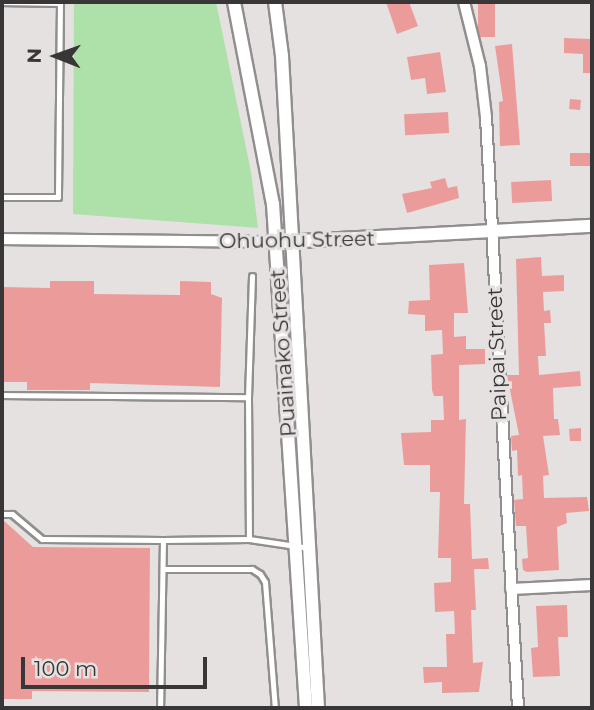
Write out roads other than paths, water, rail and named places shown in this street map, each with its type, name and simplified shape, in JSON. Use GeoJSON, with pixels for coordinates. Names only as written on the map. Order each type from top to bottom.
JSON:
{"type":"FeatureCollection","features":[{"type":"Feature","properties":{"kind":"street","name":"Puainako Street"},"geometry":{"type":"LineString","coordinates":[[234,2],[268,169],[276,243],[306,708]]}},
{"type":"Feature","properties":{"kind":"street","name":"Puainako Street"},"geometry":{"type":"LineString","coordinates":[[275,2],[282,56],[318,708]]}},
{"type":"Feature","properties":{"kind":"street","name":"Paipai Street"},"geometry":{"type":"LineString","coordinates":[[464,2],[480,66],[492,231],[518,708]]}},
{"type":"Feature","properties":{"kind":"street","name":"Ohuohu Street"},"geometry":{"type":"LineString","coordinates":[[2,239],[276,243],[592,226]]}},
{"type":"Feature","properties":{"kind":"street"},"geometry":{"type":"LineString","coordinates":[[511,589],[592,585]]}},
{"type":"Feature","properties":{"kind":"lane"},"geometry":{"type":"LineString","coordinates":[[2,2],[60,3],[58,197],[2,197]]}},
{"type":"Feature","properties":{"kind":"lane"},"geometry":{"type":"LineString","coordinates":[[249,539],[248,397],[252,276]]}},
{"type":"Feature","properties":{"kind":"lane"},"geometry":{"type":"LineString","coordinates":[[2,395],[248,397]]}},
{"type":"Feature","properties":{"kind":"lane"},"geometry":{"type":"LineString","coordinates":[[2,514],[12,514],[42,539],[249,539],[309,548]]}},
{"type":"Feature","properties":{"kind":"lane"},"geometry":{"type":"LineString","coordinates":[[160,708],[163,540]]}},
{"type":"Feature","properties":{"kind":"lane"},"geometry":{"type":"LineString","coordinates":[[163,569],[252,569],[260,574],[265,582],[275,708]]}}]}
